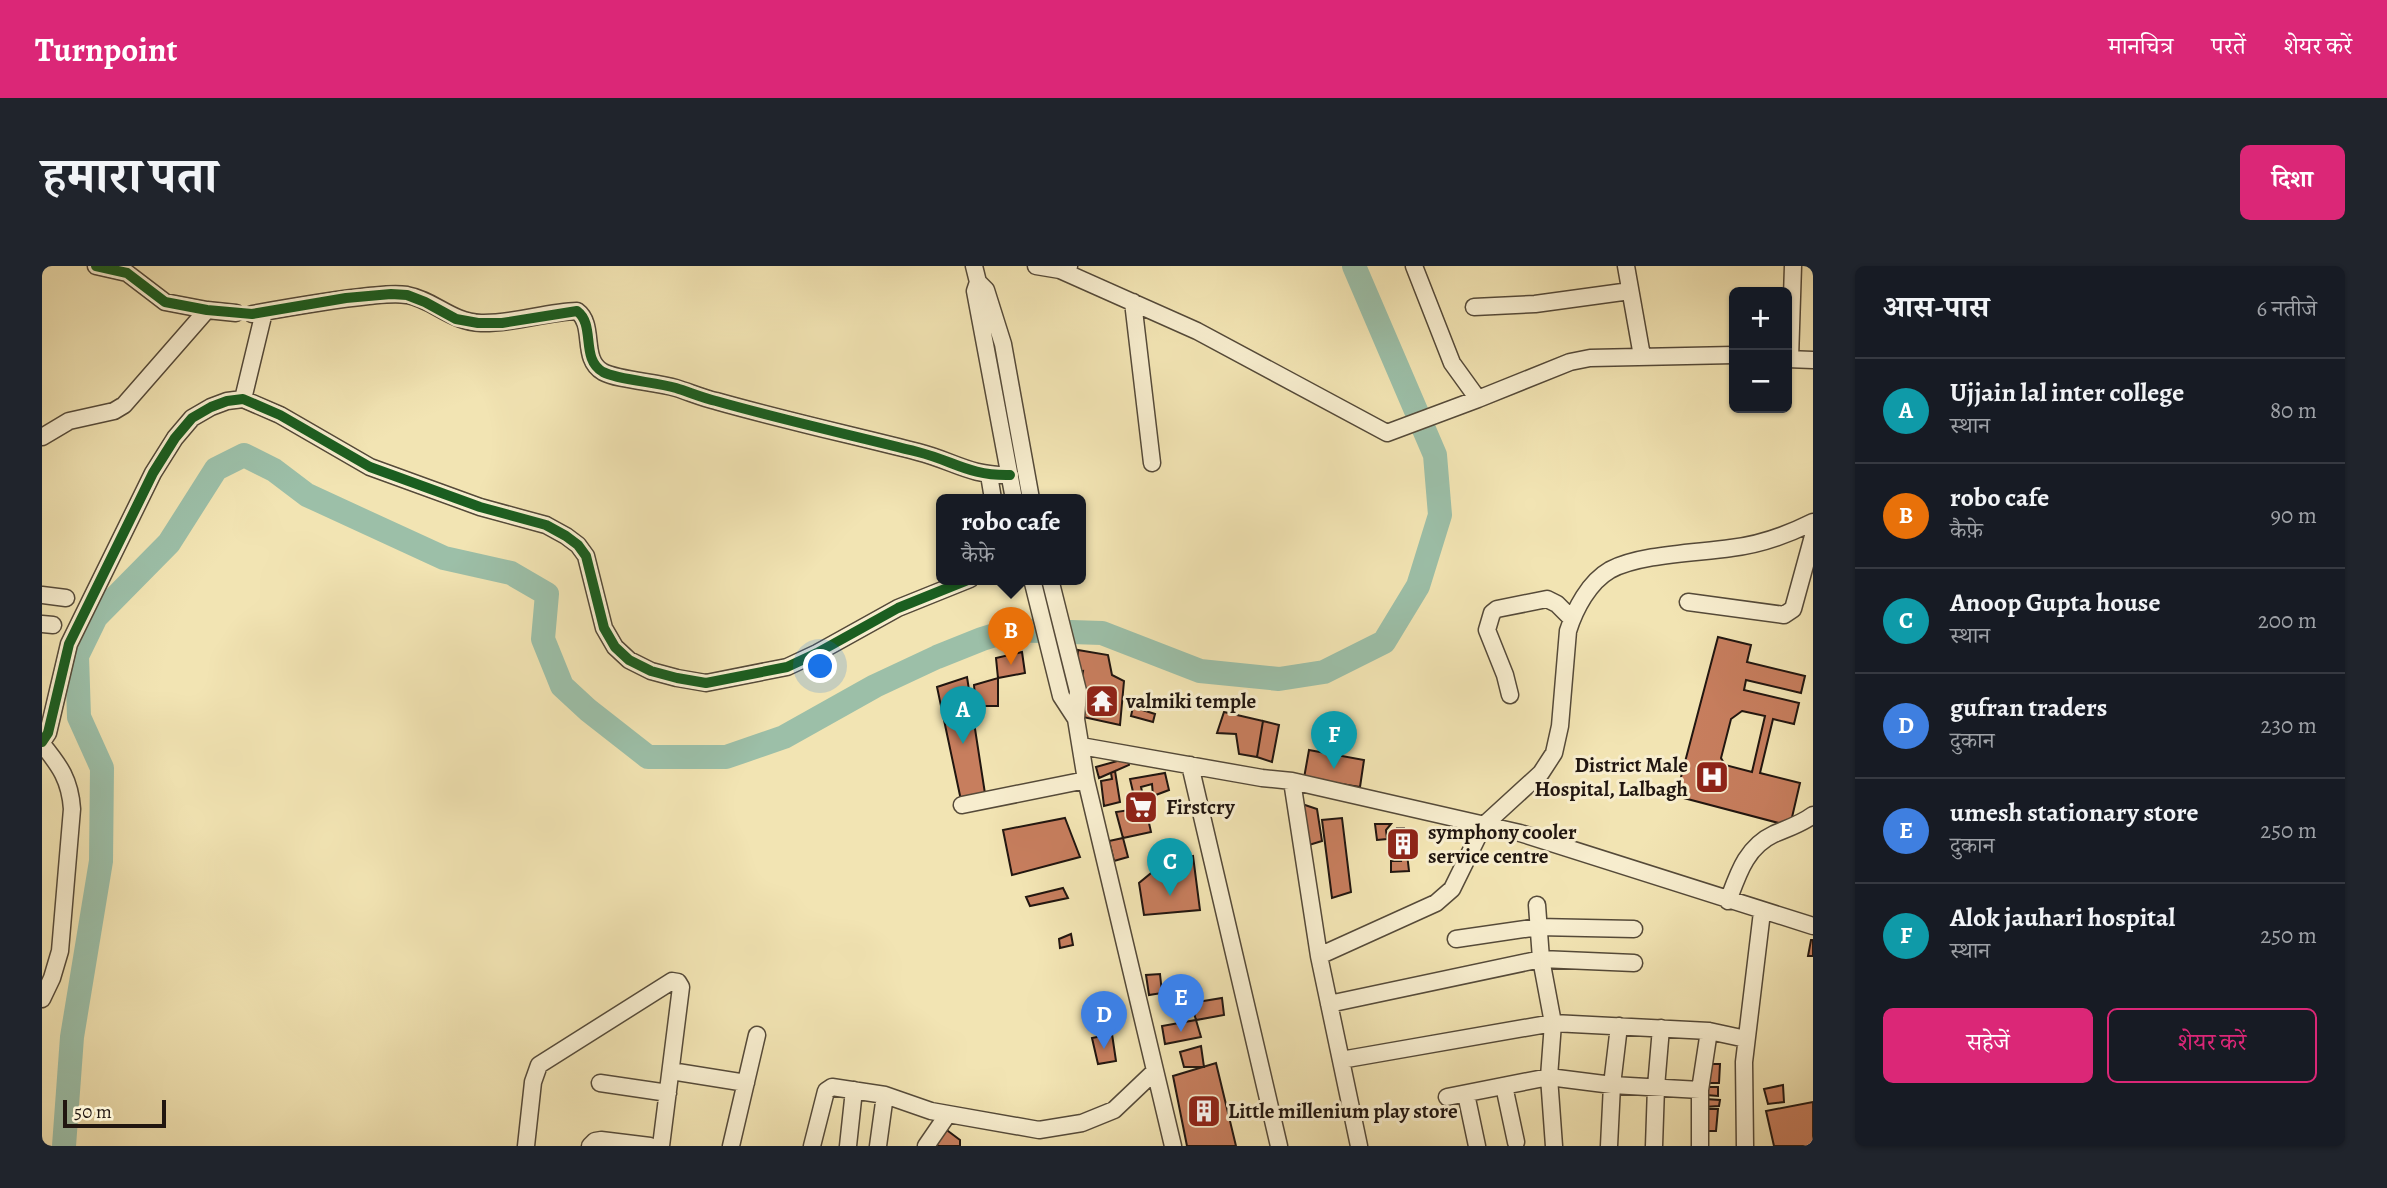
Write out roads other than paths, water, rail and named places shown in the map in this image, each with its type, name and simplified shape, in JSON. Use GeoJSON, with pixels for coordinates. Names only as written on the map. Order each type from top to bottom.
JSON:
{"type":"FeatureCollection","features":[{"type":"Feature","properties":{"kind":"street"},"geometry":{"type":"LineString","coordinates":[[96,266],[127,273],[165,302],[207,310],[251,313],[345,298],[391,294],[407,295],[456,319],[478,323],[502,323],[577,311],[584,319],[593,362],[597,368],[614,376],[677,388],[713,401],[922,453],[970,471],[1010,475]]}},
{"type":"Feature","properties":{"kind":"street"},"geometry":{"type":"LineString","coordinates":[[1036,266],[1065,268],[1197,331],[1387,433],[1570,362],[1603,357],[1729,355]]}},
{"type":"Feature","properties":{"kind":"street"},"geometry":{"type":"LineString","coordinates":[[1414,266],[1452,363],[1478,399]]}},
{"type":"Feature","properties":{"kind":"street"},"geometry":{"type":"LineString","coordinates":[[1626,266],[1642,356]]}},
{"type":"Feature","properties":{"kind":"street"},"geometry":{"type":"LineString","coordinates":[[1788,350],[1793,266]]}},
{"type":"Feature","properties":{"kind":"street"},"geometry":{"type":"LineString","coordinates":[[976,274],[975,291],[1012,494]]}},
{"type":"Feature","properties":{"kind":"street"},"geometry":{"type":"LineString","coordinates":[[976,274],[986,290],[1003,344],[1030,494]]}},
{"type":"Feature","properties":{"kind":"street"},"geometry":{"type":"LineString","coordinates":[[1474,307],[1535,304],[1630,291]]}},
{"type":"Feature","properties":{"kind":"street"},"geometry":{"type":"LineString","coordinates":[[1133,302],[1152,463]]}},
{"type":"Feature","properties":{"kind":"street"},"geometry":{"type":"LineString","coordinates":[[42,437],[69,421],[114,411],[124,405],[207,310]]}},
{"type":"Feature","properties":{"kind":"street"},"geometry":{"type":"LineString","coordinates":[[243,400],[251,313]]}},
{"type":"Feature","properties":{"kind":"street"},"geometry":{"type":"LineString","coordinates":[[1792,359],[1813,360]]}},
{"type":"Feature","properties":{"kind":"street"},"geometry":{"type":"LineString","coordinates":[[42,999],[60,951],[72,809],[71,788],[42,743],[48,733],[69,644],[153,473],[175,438],[192,418],[211,407],[227,401],[243,400],[280,415],[370,467],[480,507],[546,525],[566,536],[578,545],[586,556],[604,628],[615,647],[629,660],[651,671],[677,678],[706,682],[787,667],[898,608],[955,585]]}},
{"type":"Feature","properties":{"kind":"street"},"geometry":{"type":"LineString","coordinates":[[989,475],[992,494]]}},
{"type":"Feature","properties":{"kind":"street"},"geometry":{"type":"LineString","coordinates":[[1319,956],[1436,903],[1452,889],[1483,826],[1541,773],[1554,753],[1560,726],[1568,631],[1589,588],[1611,570],[1637,561],[1734,548],[1798,530],[1813,522]]}},
{"type":"Feature","properties":{"kind":"street"},"geometry":{"type":"LineString","coordinates":[[1688,602],[1784,615],[1789,613],[1795,603],[1813,536]]}},
{"type":"Feature","properties":{"kind":"street"},"geometry":{"type":"LineString","coordinates":[[1033,585],[1061,696],[1076,719]]}},
{"type":"Feature","properties":{"kind":"street"},"geometry":{"type":"LineString","coordinates":[[1052,585],[1078,691],[1076,719],[1086,780],[1173,1146]]}},
{"type":"Feature","properties":{"kind":"street"},"geometry":{"type":"LineString","coordinates":[[42,595],[65,598]]}},
{"type":"Feature","properties":{"kind":"street"},"geometry":{"type":"LineString","coordinates":[[1510,695],[1487,630],[1492,613],[1497,609],[1547,599],[1557,604],[1572,619]]}},
{"type":"Feature","properties":{"kind":"street"},"geometry":{"type":"LineString","coordinates":[[1081,746],[1292,781],[1520,833],[1813,926]]}},
{"type":"Feature","properties":{"kind":"street"},"geometry":{"type":"LineString","coordinates":[[1190,765],[1279,1146]]}},
{"type":"Feature","properties":{"kind":"street"},"geometry":{"type":"LineString","coordinates":[[962,805],[1086,780]]}},
{"type":"Feature","properties":{"kind":"street"},"geometry":{"type":"LineString","coordinates":[[1292,781],[1319,956],[1359,1146]]}},
{"type":"Feature","properties":{"kind":"street"},"geometry":{"type":"LineString","coordinates":[[1728,901],[1747,855],[1769,836],[1801,824],[1813,815]]}},
{"type":"Feature","properties":{"kind":"street"},"geometry":{"type":"LineString","coordinates":[[1537,905],[1541,960],[1553,1023],[1549,1077],[1554,1146]]}},
{"type":"Feature","properties":{"kind":"street"},"geometry":{"type":"LineString","coordinates":[[1745,1146],[1744,1062],[1762,912]]}},
{"type":"Feature","properties":{"kind":"street"},"geometry":{"type":"LineString","coordinates":[[1456,939],[1538,927],[1634,929]]}},
{"type":"Feature","properties":{"kind":"street"},"geometry":{"type":"LineString","coordinates":[[1329,1004],[1541,960],[1634,963]]}},
{"type":"Feature","properties":{"kind":"street"},"geometry":{"type":"LineString","coordinates":[[526,1146],[533,1082],[539,1065],[672,981],[678,982],[681,987],[661,1146]]}},
{"type":"Feature","properties":{"kind":"street"},"geometry":{"type":"LineString","coordinates":[[1341,1060],[1553,1023],[1709,1031],[1746,1039]]}},
{"type":"Feature","properties":{"kind":"street"},"geometry":{"type":"LineString","coordinates":[[1609,1146],[1619,1026]]}},
{"type":"Feature","properties":{"kind":"street"},"geometry":{"type":"LineString","coordinates":[[1654,1146],[1661,1028]]}},
{"type":"Feature","properties":{"kind":"street"},"geometry":{"type":"LineString","coordinates":[[1700,1146],[1700,1090],[1709,1031]]}},
{"type":"Feature","properties":{"kind":"street"},"geometry":{"type":"LineString","coordinates":[[731,1146],[757,1035]]}},
{"type":"Feature","properties":{"kind":"street"},"geometry":{"type":"LineString","coordinates":[[671,1071],[746,1083]]}},
{"type":"Feature","properties":{"kind":"street"},"geometry":{"type":"LineString","coordinates":[[812,1146],[826,1091],[832,1087],[885,1095],[931,1111],[1039,1130],[1082,1123],[1114,1110],[1154,1072]]}},
{"type":"Feature","properties":{"kind":"street"},"geometry":{"type":"LineString","coordinates":[[1447,1097],[1549,1077],[1612,1085],[1700,1090]]}},
{"type":"Feature","properties":{"kind":"street"},"geometry":{"type":"LineString","coordinates":[[600,1083],[668,1093]]}},
{"type":"Feature","properties":{"kind":"street"},"geometry":{"type":"LineString","coordinates":[[1504,1086],[1516,1142]]}},
{"type":"Feature","properties":{"kind":"street"},"geometry":{"type":"LineString","coordinates":[[848,1146],[854,1090]]}},
{"type":"Feature","properties":{"kind":"street"},"geometry":{"type":"LineString","coordinates":[[1466,1094],[1477,1146]]}},
{"type":"Feature","properties":{"kind":"street"},"geometry":{"type":"LineString","coordinates":[[878,1146],[885,1095]]}},
{"type":"Feature","properties":{"kind":"street"},"geometry":{"type":"LineString","coordinates":[[926,1146],[948,1114]]}},
{"type":"Feature","properties":{"kind":"street"},"geometry":{"type":"LineString","coordinates":[[590,1146],[594,1141],[601,1140],[650,1146]]}},
{"type":"Feature","properties":{"kind":"waterway"},"geometry":{"type":"LineString","coordinates":[[64,1146],[72,1037],[101,861],[102,768],[79,717],[77,656],[96,617],[169,543],[216,469],[244,455],[274,470],[307,495],[444,558],[511,573],[547,594],[543,639],[562,686],[648,757],[726,757],[784,737],[875,686],[937,657],[1011,630],[1102,633],[1200,671],[1279,679],[1324,672],[1384,642],[1418,586],[1440,515],[1435,455],[1354,266]]}},
{"type":"Feature","properties":{"kind":"place","name":"robo cafe"},"geometry":{"type":"Point","coordinates":[1011,665]}},
{"type":"Feature","properties":{"kind":"place","name":"valmiki temple"},"geometry":{"type":"Point","coordinates":[1102,701]}},
{"type":"Feature","properties":{"kind":"place","name":"Ujjain lal inter college"},"geometry":{"type":"Point","coordinates":[963,744]}},
{"type":"Feature","properties":{"kind":"place","name":"Alok jauhari hospital"},"geometry":{"type":"Point","coordinates":[1334,769]}},
{"type":"Feature","properties":{"kind":"place","name":"District Male Hospital, Lalbagh"},"geometry":{"type":"Point","coordinates":[1712,777]}},
{"type":"Feature","properties":{"kind":"place","name":"Firstcry"},"geometry":{"type":"Point","coordinates":[1141,807]}},
{"type":"Feature","properties":{"kind":"place","name":"symphony cooler service centre"},"geometry":{"type":"Point","coordinates":[1403,844]}},
{"type":"Feature","properties":{"kind":"place","name":"Anoop Gupta house"},"geometry":{"type":"Point","coordinates":[1170,896]}},
{"type":"Feature","properties":{"kind":"place","name":"umesh stationary store"},"geometry":{"type":"Point","coordinates":[1181,1032]}},
{"type":"Feature","properties":{"kind":"place","name":"gufran traders"},"geometry":{"type":"Point","coordinates":[1104,1049]}},
{"type":"Feature","properties":{"kind":"place","name":"Little millenium play store"},"geometry":{"type":"Point","coordinates":[1204,1111]}}]}
